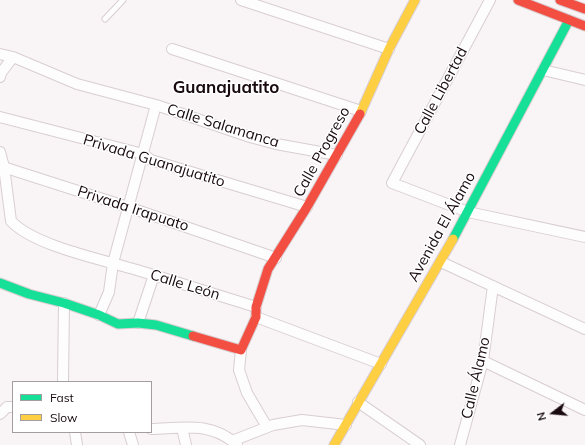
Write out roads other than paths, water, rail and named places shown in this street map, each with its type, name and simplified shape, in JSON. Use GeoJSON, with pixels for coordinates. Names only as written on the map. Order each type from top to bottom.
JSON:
{"type":"FeatureCollection","features":[{"type":"Feature","properties":{"kind":"street"},"geometry":{"type":"LineString","coordinates":[[240,0],[389,48]]}},
{"type":"Feature","properties":{"kind":"street","name":"Calle Progreso"},"geometry":{"type":"LineString","coordinates":[[241,350],[256,312],[268,269],[307,207],[337,155],[361,111],[389,48],[415,0]]}},
{"type":"Feature","properties":{"kind":"street","name":"Calle Libertad"},"geometry":{"type":"LineString","coordinates":[[468,212],[392,183],[490,0]]}},
{"type":"Feature","properties":{"kind":"street"},"geometry":{"type":"LineString","coordinates":[[518,0],[585,26]]}},
{"type":"Feature","properties":{"kind":"street"},"geometry":{"type":"LineString","coordinates":[[560,0],[582,5]]}},
{"type":"Feature","properties":{"kind":"street","name":"Avenida El Álamo"},"geometry":{"type":"LineString","coordinates":[[334,445],[441,262],[569,20]]}},
{"type":"Feature","properties":{"kind":"street"},"geometry":{"type":"LineString","coordinates":[[172,49],[361,111]]}},
{"type":"Feature","properties":{"kind":"street","name":"Calle Salamanca"},"geometry":{"type":"LineString","coordinates":[[0,54],[13,57],[77,84],[156,105],[250,137],[276,144],[337,155]]}},
{"type":"Feature","properties":{"kind":"street"},"geometry":{"type":"LineString","coordinates":[[0,77],[1,72],[13,57]]}},
{"type":"Feature","properties":{"kind":"street"},"geometry":{"type":"LineString","coordinates":[[543,70],[585,80]]}},
{"type":"Feature","properties":{"kind":"street","name":"Calle Salamanca"},"geometry":{"type":"LineString","coordinates":[[99,315],[109,292],[113,262],[156,105]]}},
{"type":"Feature","properties":{"kind":"street","name":"Privada Guanajuatito"},"geometry":{"type":"LineString","coordinates":[[0,116],[143,154],[151,160],[307,207]]}},
{"type":"Feature","properties":{"kind":"street"},"geometry":{"type":"LineString","coordinates":[[0,152],[2,167]]}},
{"type":"Feature","properties":{"kind":"street","name":"Privada Irapuato"},"geometry":{"type":"LineString","coordinates":[[2,167],[128,207],[276,258]]}},
{"type":"Feature","properties":{"kind":"street","name":"Calle León"},"geometry":{"type":"LineString","coordinates":[[2,167],[11,221],[17,227],[52,245],[154,275],[256,312],[381,364]]}},
{"type":"Feature","properties":{"kind":"street"},"geometry":{"type":"LineString","coordinates":[[468,212],[585,237]]}},
{"type":"Feature","properties":{"kind":"street"},"geometry":{"type":"LineString","coordinates":[[441,262],[585,329]]}},
{"type":"Feature","properties":{"kind":"street"},"geometry":{"type":"LineString","coordinates":[[138,323],[154,275]]}},
{"type":"Feature","properties":{"kind":"street"},"geometry":{"type":"LineString","coordinates":[[0,283],[29,294],[64,303],[99,315],[118,324],[138,323],[156,325],[241,350],[239,370],[245,388],[267,427]]}},
{"type":"Feature","properties":{"kind":"street","name":"Calle Álamo"},"geometry":{"type":"LineString","coordinates":[[460,445],[483,361],[493,286]]}},
{"type":"Feature","properties":{"kind":"street"},"geometry":{"type":"LineString","coordinates":[[63,381],[64,303]]}},
{"type":"Feature","properties":{"kind":"street"},"geometry":{"type":"LineString","coordinates":[[483,361],[585,410]]}},
{"type":"Feature","properties":{"kind":"street"},"geometry":{"type":"LineString","coordinates":[[358,402],[420,445]]}},
{"type":"Feature","properties":{"kind":"street"},"geometry":{"type":"LineString","coordinates":[[0,414],[7,407],[12,407]]}},
{"type":"Feature","properties":{"kind":"street"},"geometry":{"type":"LineString","coordinates":[[152,429],[199,427],[214,431],[234,443],[267,427],[302,420],[346,424]]}},
{"type":"Feature","properties":{"kind":"street"},"geometry":{"type":"LineString","coordinates":[[182,428],[186,445]]}},
{"type":"Feature","properties":{"kind":"street"},"geometry":{"type":"LineString","coordinates":[[75,433],[77,445]]}},
{"type":"Feature","properties":{"kind":"street"},"geometry":{"type":"LineString","coordinates":[[129,433],[133,445]]}},
{"type":"Feature","properties":{"kind":"lane"},"geometry":{"type":"LineString","coordinates":[[105,19],[123,0]]}},
{"type":"Feature","properties":{"kind":"district","name":"Guanajuatito"},"geometry":{"type":"Point","coordinates":[226,88]}}]}
